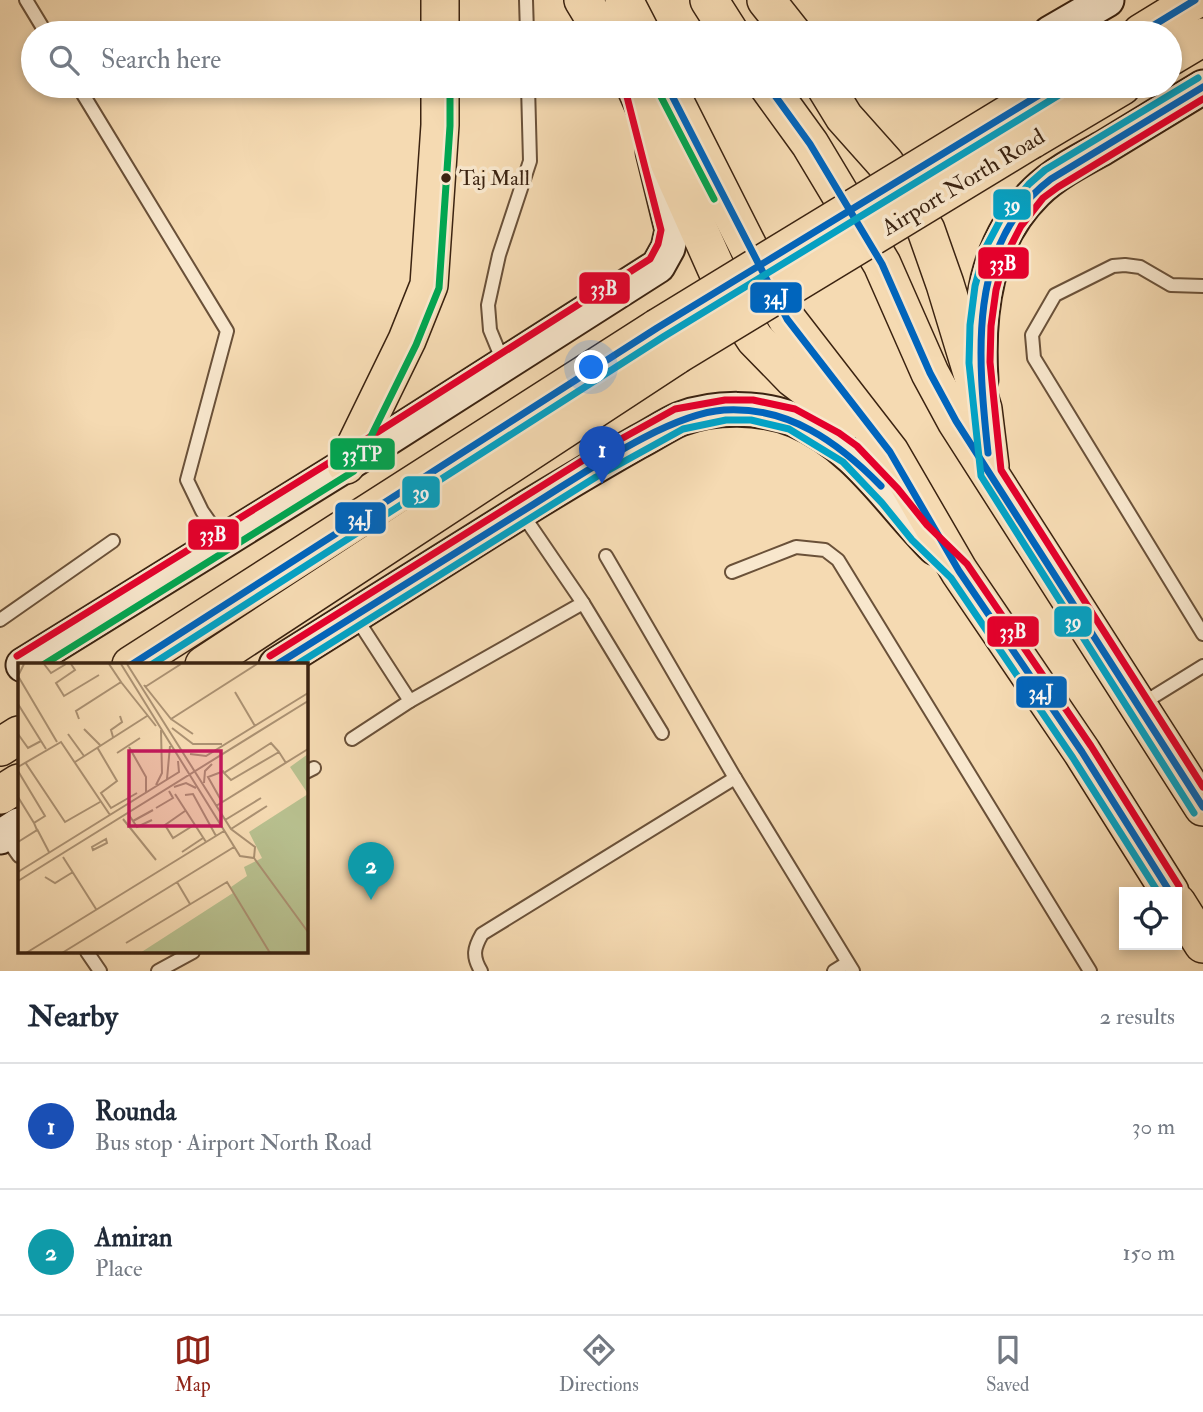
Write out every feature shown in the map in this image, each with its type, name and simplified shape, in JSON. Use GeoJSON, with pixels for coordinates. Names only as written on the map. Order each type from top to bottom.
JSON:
{"type":"FeatureCollection","features":[{"type":"Feature","properties":{"kind":"main road"},"geometry":{"type":"LineString","coordinates":[[440,0],[440,21]]}},
{"type":"Feature","properties":{"kind":"main road"},"geometry":{"type":"LineString","coordinates":[[583,0],[596,21]]}},
{"type":"Feature","properties":{"kind":"main road"},"geometry":{"type":"LineString","coordinates":[[624,0],[634,21]]}},
{"type":"Feature","properties":{"kind":"main road"},"geometry":{"type":"LineString","coordinates":[[709,0],[722,21]]}},
{"type":"Feature","properties":{"kind":"main road"},"geometry":{"type":"LineString","coordinates":[[766,0],[783,21]]}},
{"type":"Feature","properties":{"kind":"main road"},"geometry":{"type":"LineString","coordinates":[[1071,21],[1107,0]]}},
{"type":"Feature","properties":{"kind":"main road"},"geometry":{"type":"LineString","coordinates":[[1161,21],[1195,0]]}},
{"type":"Feature","properties":{"kind":"main road"},"geometry":{"type":"LineString","coordinates":[[1182,50],[1203,37]]}},
{"type":"Feature","properties":{"kind":"main road","name":"Airport North Road"},"geometry":{"type":"LineString","coordinates":[[983,409],[979,348],[982,305],[994,255],[1019,213],[1037,191],[1074,165],[1203,87]]}},
{"type":"Feature","properties":{"kind":"main road"},"geometry":{"type":"LineString","coordinates":[[346,465],[407,340],[429,285],[440,98]]}},
{"type":"Feature","properties":{"kind":"main road"},"geometry":{"type":"LineString","coordinates":[[26,663],[346,465],[658,267],[668,248],[672,230],[648,98]]}},
{"type":"Feature","properties":{"kind":"main road"},"geometry":{"type":"LineString","coordinates":[[650,98],[727,292],[755,339],[793,378],[890,452]]}},
{"type":"Feature","properties":{"kind":"main road"},"geometry":{"type":"LineString","coordinates":[[654,98],[723,194],[787,319],[890,452],[959,571],[1082,752],[1167,887]]}},
{"type":"Feature","properties":{"kind":"main road"},"geometry":{"type":"LineString","coordinates":[[777,98],[810,144],[882,264],[930,373],[956,421],[1203,807]]}},
{"type":"Feature","properties":{"kind":"main road"},"geometry":{"type":"LineString","coordinates":[[832,98],[844,117],[885,163],[926,230],[983,409],[991,474]]}},
{"type":"Feature","properties":{"kind":"main road","name":"Airport North Road"},"geometry":{"type":"LineString","coordinates":[[134,663],[657,328],[1034,98]]}},
{"type":"Feature","properties":{"kind":"main road","name":"Airport North Road"},"geometry":{"type":"LineString","coordinates":[[207,663],[677,355],[1102,98]]}},
{"type":"Feature","properties":{"kind":"main road"},"geometry":{"type":"LineString","coordinates":[[279,663],[591,468],[679,419],[725,410],[752,410],[793,419],[834,442],[850,454],[890,496],[919,532],[959,571]]}},
{"type":"Feature","properties":{"kind":"main road"},"geometry":{"type":"LineString","coordinates":[[0,679],[18,668]]}},
{"type":"Feature","properties":{"kind":"main road"},"geometry":{"type":"LineString","coordinates":[[0,747],[18,736]]}},
{"type":"Feature","properties":{"kind":"main road"},"geometry":{"type":"LineString","coordinates":[[0,795],[18,784]]}},
{"type":"Feature","properties":{"kind":"main road"},"geometry":{"type":"LineString","coordinates":[[1182,910],[1203,944]]}},
{"type":"Feature","properties":{"kind":"lane"},"geometry":{"type":"LineString","coordinates":[[26,0],[39,21]]}},
{"type":"Feature","properties":{"kind":"lane"},"geometry":{"type":"LineString","coordinates":[[526,0],[527,21]]}},
{"type":"Feature","properties":{"kind":"lane"},"geometry":{"type":"LineString","coordinates":[[85,98],[227,331],[187,480],[202,511],[223,541]]}},
{"type":"Feature","properties":{"kind":"lane"},"geometry":{"type":"LineString","coordinates":[[504,365],[490,330],[488,305],[496,264],[530,161],[528,98]]}},
{"type":"Feature","properties":{"kind":"lane"},"geometry":{"type":"LineString","coordinates":[[1203,286],[1171,285],[1139,267],[1113,266],[1055,295],[1032,335],[1032,347],[1034,358],[1203,634]]}},
{"type":"Feature","properties":{"kind":"lane"},"geometry":{"type":"LineString","coordinates":[[521,512],[583,603],[663,733]]}},
{"type":"Feature","properties":{"kind":"lane"},"geometry":{"type":"LineString","coordinates":[[0,620],[113,541]]}},
{"type":"Feature","properties":{"kind":"lane"},"geometry":{"type":"LineString","coordinates":[[732,572],[796,547],[825,550],[838,560],[1090,971]]}},
{"type":"Feature","properties":{"kind":"lane"},"geometry":{"type":"LineString","coordinates":[[606,556],[735,778],[850,967],[834,971]]}},
{"type":"Feature","properties":{"kind":"lane"},"geometry":{"type":"LineString","coordinates":[[352,739],[410,701],[583,603]]}},
{"type":"Feature","properties":{"kind":"lane"},"geometry":{"type":"LineString","coordinates":[[355,615],[410,701]]}},
{"type":"Feature","properties":{"kind":"lane"},"geometry":{"type":"LineString","coordinates":[[1139,705],[1203,666]]}},
{"type":"Feature","properties":{"kind":"lane"},"geometry":{"type":"LineString","coordinates":[[481,971],[475,962],[474,948],[482,934],[735,778]]}},
{"type":"Feature","properties":{"kind":"lane"},"geometry":{"type":"LineString","coordinates":[[88,954],[100,971]]}},
{"type":"Feature","properties":{"kind":"lane"},"geometry":{"type":"LineString","coordinates":[[158,971],[189,954]]}},
{"type":"Feature","properties":{"kind":"transit line","name":"34J"},"geometry":{"type":"LineString","coordinates":[[1161,21],[1195,0]]}},
{"type":"Feature","properties":{"kind":"transit line","name":"39"},"geometry":{"type":"LineString","coordinates":[[1182,88],[1198,78]]}},
{"type":"Feature","properties":{"kind":"transit line","name":"34J"},"geometry":{"type":"LineString","coordinates":[[988,453],[981,342],[991,269],[1004,236],[1023,205],[1051,179],[1203,87]]}},
{"type":"Feature","properties":{"kind":"transit line","name":"33TP"},"geometry":{"type":"LineString","coordinates":[[46,663],[354,471],[416,345],[439,288],[450,98]]}},
{"type":"Feature","properties":{"kind":"transit line","name":"33B"},"geometry":{"type":"LineString","coordinates":[[17,656],[340,456],[650,259],[658,244],[661,230],[627,98]]}},
{"type":"Feature","properties":{"kind":"transit line","name":"33TP"},"geometry":{"type":"LineString","coordinates":[[662,98],[714,199]]}},
{"type":"Feature","properties":{"kind":"transit line","name":"34J"},"geometry":{"type":"LineString","coordinates":[[673,98],[787,319],[890,452],[959,571],[1082,752],[1167,887]]}},
{"type":"Feature","properties":{"kind":"transit line","name":"34J"},"geometry":{"type":"LineString","coordinates":[[777,98],[810,144],[882,264],[930,373],[956,421],[1203,807]]}},
{"type":"Feature","properties":{"kind":"transit line","name":"34J"},"geometry":{"type":"LineString","coordinates":[[134,663],[657,328],[1034,98]]}},
{"type":"Feature","properties":{"kind":"transit line","name":"39"},"geometry":{"type":"LineString","coordinates":[[154,663],[663,337],[1054,98]]}},
{"type":"Feature","properties":{"kind":"transit line","name":"39"},"geometry":{"type":"LineString","coordinates":[[1165,98],[1045,170],[1029,184],[1003,215],[985,249],[975,286],[969,363],[981,476],[1194,813]]}},
{"type":"Feature","properties":{"kind":"transit line","name":"33B"},"geometry":{"type":"LineString","coordinates":[[1203,99],[1043,198],[1021,226],[1005,257],[996,290],[990,362],[1001,470],[1203,787]]}},
{"type":"Feature","properties":{"kind":"transit line","name":"33B"},"geometry":{"type":"LineString","coordinates":[[270,656],[585,459],[675,409],[725,400],[753,400],[795,409],[857,446],[898,489],[927,525],[967,564],[1091,746],[1179,886]]}},
{"type":"Feature","properties":{"kind":"transit line","name":"34J"},"geometry":{"type":"LineString","coordinates":[[279,663],[626,447],[677,422],[701,414],[747,410],[790,421],[829,442],[881,486]]}},
{"type":"Feature","properties":{"kind":"transit line","name":"39"},"geometry":{"type":"LineString","coordinates":[[299,663],[596,477],[683,429],[726,420],[751,420],[789,429],[843,462],[912,540],[951,578],[1073,758],[1155,887]]}},
{"type":"Feature","properties":{"kind":"place","name":"Taj Mall"},"geometry":{"type":"Point","coordinates":[446,178]}},
{"type":"Feature","properties":{"kind":"place","name":"Rounda"},"geometry":{"type":"Point","coordinates":[602,484]}},
{"type":"Feature","properties":{"kind":"place","name":"Amiran"},"geometry":{"type":"Point","coordinates":[371,900]}}]}
